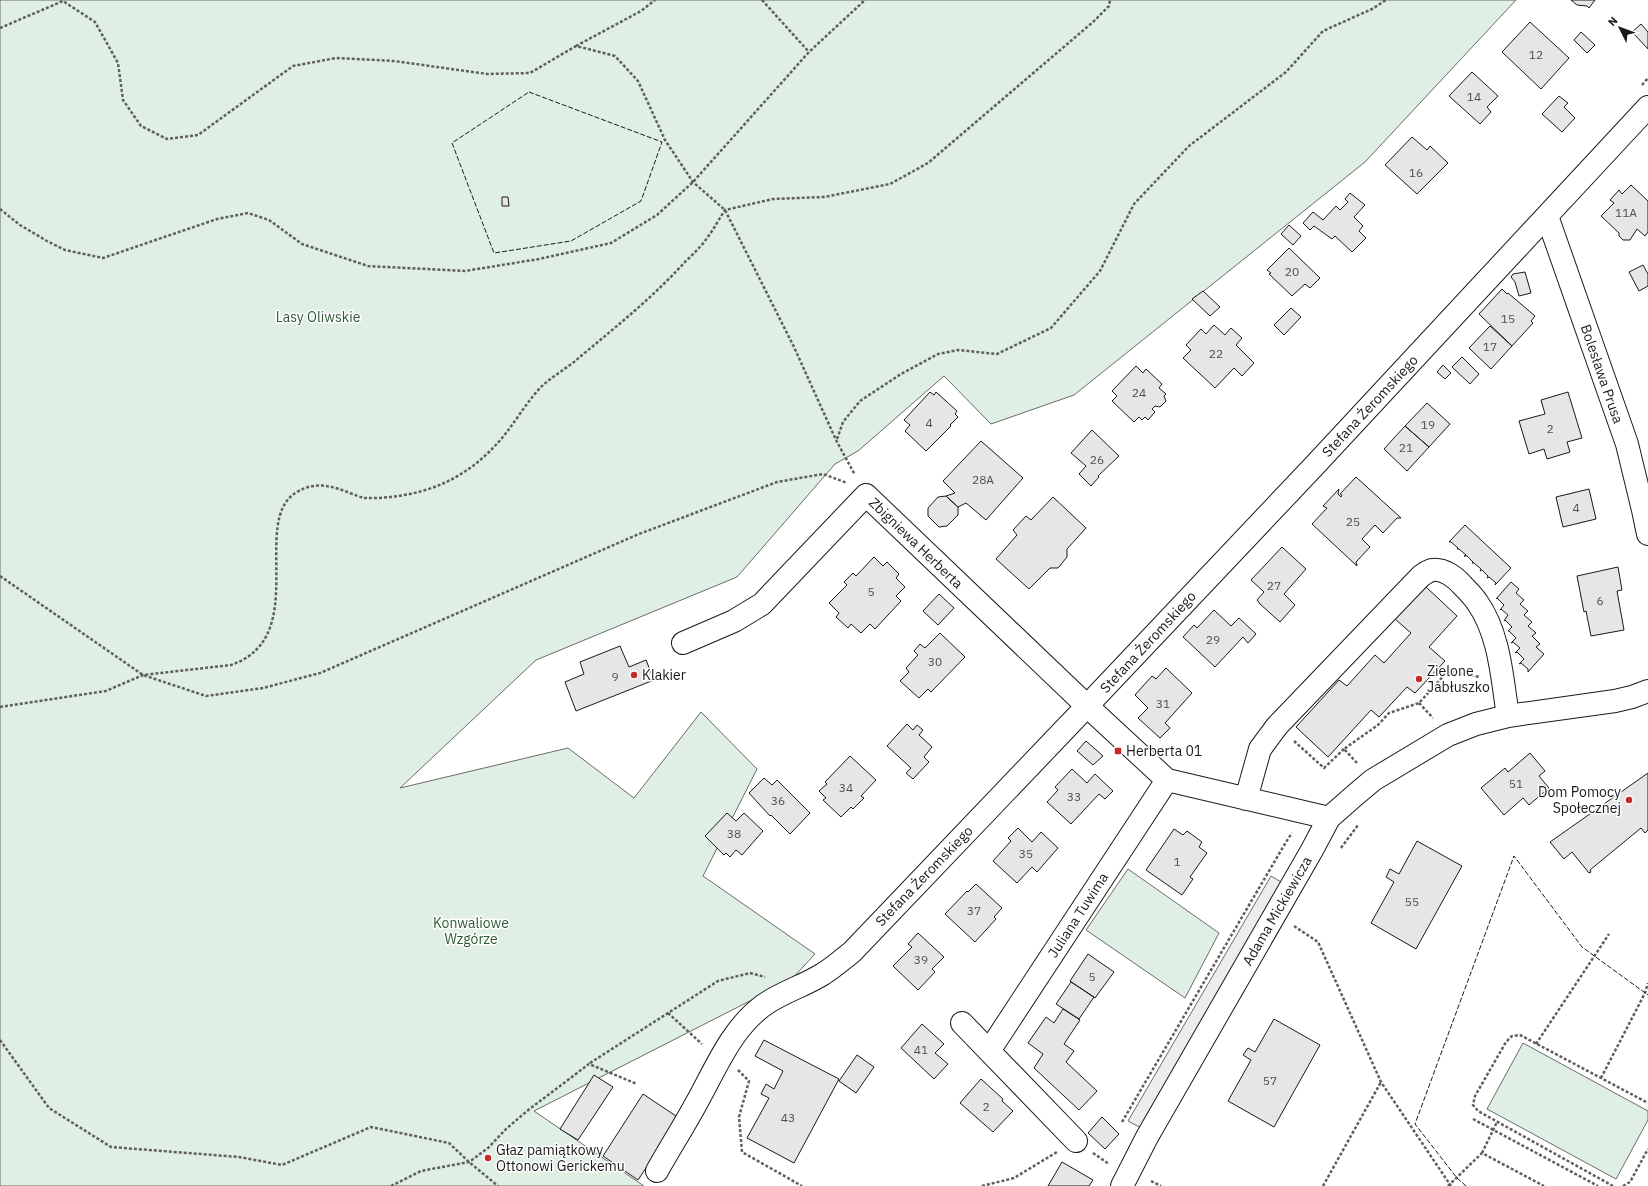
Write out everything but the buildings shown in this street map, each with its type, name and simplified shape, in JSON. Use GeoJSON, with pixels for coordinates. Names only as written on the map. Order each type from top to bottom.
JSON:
{"type":"FeatureCollection","features":[{"type":"Feature","properties":{"kind":"street","name":"Stefana Żeromskiego"},"geometry":{"type":"LineString","coordinates":[[657,1171],[697,1102],[719,1059],[736,1033],[747,1020],[763,1006],[780,995],[823,974],[852,952],[1087,706],[1648,108]]}},
{"type":"Feature","properties":{"kind":"street","name":"Bolesława Prusa"},"geometry":{"type":"LineString","coordinates":[[1547,216],[1626,444],[1644,510],[1648,534]]}},
{"type":"Feature","properties":{"kind":"street","name":"Zbigniewa Herberta"},"geometry":{"type":"LineString","coordinates":[[683,644],[734,621],[762,604],[866,494],[1087,706]]}},
{"type":"Feature","properties":{"kind":"street"},"geometry":{"type":"LineString","coordinates":[[1246,799],[1260,749],[1277,726],[1421,576],[1431,570],[1440,570],[1451,575],[1460,582],[1477,602],[1493,635],[1508,716]]}},
{"type":"Feature","properties":{"kind":"street","name":"Adama Mickiewicza"},"geometry":{"type":"LineString","coordinates":[[1122,1186],[1147,1137],[1308,857],[1328,818],[1373,780],[1448,735],[1476,724],[1508,716],[1615,701],[1648,691]]}},
{"type":"Feature","properties":{"kind":"street"},"geometry":{"type":"LineString","coordinates":[[1087,706],[1167,780],[1328,818]]}},
{"type":"Feature","properties":{"kind":"street","name":"Juliana Tuwima"},"geometry":{"type":"LineString","coordinates":[[989,1051],[1167,780]]}},
{"type":"Feature","properties":{"kind":"street"},"geometry":{"type":"LineString","coordinates":[[962,1023],[1076,1141]]}},
{"type":"Feature","properties":{"kind":"path"},"geometry":{"type":"LineString","coordinates":[[0,28],[63,0],[95,22],[118,63],[123,100],[141,126],[168,138],[198,135],[293,66],[336,58],[394,61],[487,74],[530,73],[641,11],[655,0]]}},
{"type":"Feature","properties":{"kind":"path"},"geometry":{"type":"LineString","coordinates":[[762,0],[809,52]]}},
{"type":"Feature","properties":{"kind":"path"},"geometry":{"type":"LineString","coordinates":[[0,209],[20,225],[65,250],[103,258],[217,219],[248,213],[269,220],[302,244],[368,266],[465,271],[539,259],[611,243],[658,215],[693,182],[809,52],[865,0]]}},
{"type":"Feature","properties":{"kind":"path"},"geometry":{"type":"LineString","coordinates":[[0,707],[106,691],[143,675],[240,662],[267,636],[272,622],[275,603],[279,515],[286,501],[294,493],[307,486],[321,484],[362,498],[387,497],[412,493],[441,484],[469,469],[488,454],[540,388],[578,359],[662,287],[706,239],[725,210],[773,199],[824,197],[890,184],[928,163],[1093,22],[1109,6],[1110,0]]}},
{"type":"Feature","properties":{"kind":"path"},"geometry":{"type":"LineString","coordinates":[[836,440],[843,422],[860,401],[901,374],[938,354],[958,350],[998,354],[1051,328],[1100,271],[1134,204],[1189,146],[1286,72],[1323,31],[1372,9],[1386,0]]}},
{"type":"Feature","properties":{"kind":"path"},"geometry":{"type":"LineString","coordinates":[[576,46],[615,56],[638,81],[665,140],[693,182],[725,210],[794,347],[836,440],[866,494]]}},
{"type":"Feature","properties":{"kind":"path"},"geometry":{"type":"LineString","coordinates":[[0,576],[143,675],[206,696],[263,688],[320,673],[639,534],[777,482],[823,474],[845,482],[866,494]]}},
{"type":"Feature","properties":{"kind":"path"},"geometry":{"type":"LineString","coordinates":[[1277,726],[1324,768],[1344,749],[1378,725],[1389,713],[1419,703],[1448,671],[1502,682]]}},
{"type":"Feature","properties":{"kind":"path"},"geometry":{"type":"LineString","coordinates":[[1419,703],[1426,711]]}},
{"type":"Feature","properties":{"kind":"path"},"geometry":{"type":"LineString","coordinates":[[1344,749],[1352,758]]}},
{"type":"Feature","properties":{"kind":"path"},"geometry":{"type":"LineString","coordinates":[[1338,852],[1359,823]]}},
{"type":"Feature","properties":{"kind":"path"},"geometry":{"type":"LineString","coordinates":[[1122,1122],[1286,842]]}},
{"type":"Feature","properties":{"kind":"path"},"geometry":{"type":"LineString","coordinates":[[1290,933],[1298,919]]}},
{"type":"Feature","properties":{"kind":"path"},"geometry":{"type":"LineString","coordinates":[[1294,926],[1318,942],[1381,1082],[1450,1186],[1482,1153],[1497,1122]]}},
{"type":"Feature","properties":{"kind":"path"},"geometry":{"type":"LineString","coordinates":[[1536,1044],[1609,934]]}},
{"type":"Feature","properties":{"kind":"path"},"geometry":{"type":"LineString","coordinates":[[391,1186],[421,1171],[469,1162],[488,1148],[506,1129],[527,1111],[589,1064],[718,981],[750,973],[765,977],[772,983],[780,995]]}},
{"type":"Feature","properties":{"kind":"path"},"geometry":{"type":"LineString","coordinates":[[1601,1078],[1645,993],[1648,983]]}},
{"type":"Feature","properties":{"kind":"path"},"geometry":{"type":"LineString","coordinates":[[668,1013],[719,1059]]}},
{"type":"Feature","properties":{"kind":"path"},"geometry":{"type":"LineString","coordinates":[[1613,1186],[1478,1112],[1474,1105],[1475,1096],[1506,1042],[1512,1036],[1520,1035],[1648,1103]]}},
{"type":"Feature","properties":{"kind":"path"},"geometry":{"type":"LineString","coordinates":[[0,1040],[50,1108],[111,1147],[239,1157],[282,1165],[371,1127],[449,1143],[498,1186]]}},
{"type":"Feature","properties":{"kind":"path"},"geometry":{"type":"LineString","coordinates":[[589,1064],[637,1084]]}},
{"type":"Feature","properties":{"kind":"path"},"geometry":{"type":"LineString","coordinates":[[741,1072],[749,1081],[739,1117],[742,1152],[802,1186]]}},
{"type":"Feature","properties":{"kind":"path"},"geometry":{"type":"LineString","coordinates":[[1323,1186],[1381,1082]]}},
{"type":"Feature","properties":{"kind":"path"},"geometry":{"type":"LineString","coordinates":[[1473,1119],[1598,1186]]}},
{"type":"Feature","properties":{"kind":"path"},"geometry":{"type":"LineString","coordinates":[[1623,1186],[1630,1182],[1648,1149]]}},
{"type":"Feature","properties":{"kind":"path"},"geometry":{"type":"LineString","coordinates":[[1482,1153],[1544,1186]]}},
{"type":"Feature","properties":{"kind":"path"},"geometry":{"type":"LineString","coordinates":[[982,1186],[1014,1178]]}},
{"type":"Feature","properties":{"kind":"path"},"geometry":{"type":"LineString","coordinates":[[1155,1183],[1161,1186]]}},
{"type":"Feature","properties":{"kind":"green space","name":"Lasy Oliwskie"},"geometry":{"type":"Polygon","coordinates":[[[0,0],[1516,0],[1365,162],[1074,395],[991,424],[944,376],[858,451],[835,464],[737,577],[536,660],[400,788],[568,748],[634,798],[701,712],[757,769],[703,876],[815,954],[791,980],[534,1111],[644,1186],[0,1186],[0,0]]]}},
{"type":"Feature","properties":{"kind":"green space"},"geometry":{"type":"Polygon","coordinates":[[[1128,869],[1219,933],[1185,998],[1086,930],[1128,869]]]}},
{"type":"Feature","properties":{"kind":"green space"},"geometry":{"type":"Polygon","coordinates":[[[1523,1043],[1648,1111],[1648,1120],[1616,1179],[1487,1109],[1523,1043]]]}},
{"type":"Feature","properties":{"kind":"shaded area"},"geometry":{"type":"Polygon","coordinates":[[[1271,876],[1286,885],[1143,1129],[1128,1121],[1271,876]]]}},
{"type":"Feature","properties":{"kind":"fence"},"geometry":{"type":"LineString","coordinates":[[529,92],[662,142],[641,201],[571,241],[494,253],[452,143],[529,92]]}},
{"type":"Feature","properties":{"kind":"fence"},"geometry":{"type":"LineString","coordinates":[[1466,1186],[1457,1178],[1415,1124],[1514,856],[1582,947],[1648,995]]}},
{"type":"Feature","properties":{"kind":"place","name":"Klakier"},"geometry":{"type":"Point","coordinates":[634,675]}},
{"type":"Feature","properties":{"kind":"place","name":"Zielone Jabłuszko"},"geometry":{"type":"Point","coordinates":[1419,679]}},
{"type":"Feature","properties":{"kind":"place","name":"Herberta 01"},"geometry":{"type":"Point","coordinates":[1118,751]}},
{"type":"Feature","properties":{"kind":"place","name":"Dom Pomocy Społecznej"},"geometry":{"type":"Point","coordinates":[1629,800]}},
{"type":"Feature","properties":{"kind":"place","name":"Głaz pamiątkowy Ottonowi Gerickemu"},"geometry":{"type":"Point","coordinates":[488,1158]}},
{"type":"Feature","properties":{"kind":"park label","name":"Konwaliowe Wzgórze"},"geometry":{"type":"Point","coordinates":[471,932]}}]}
